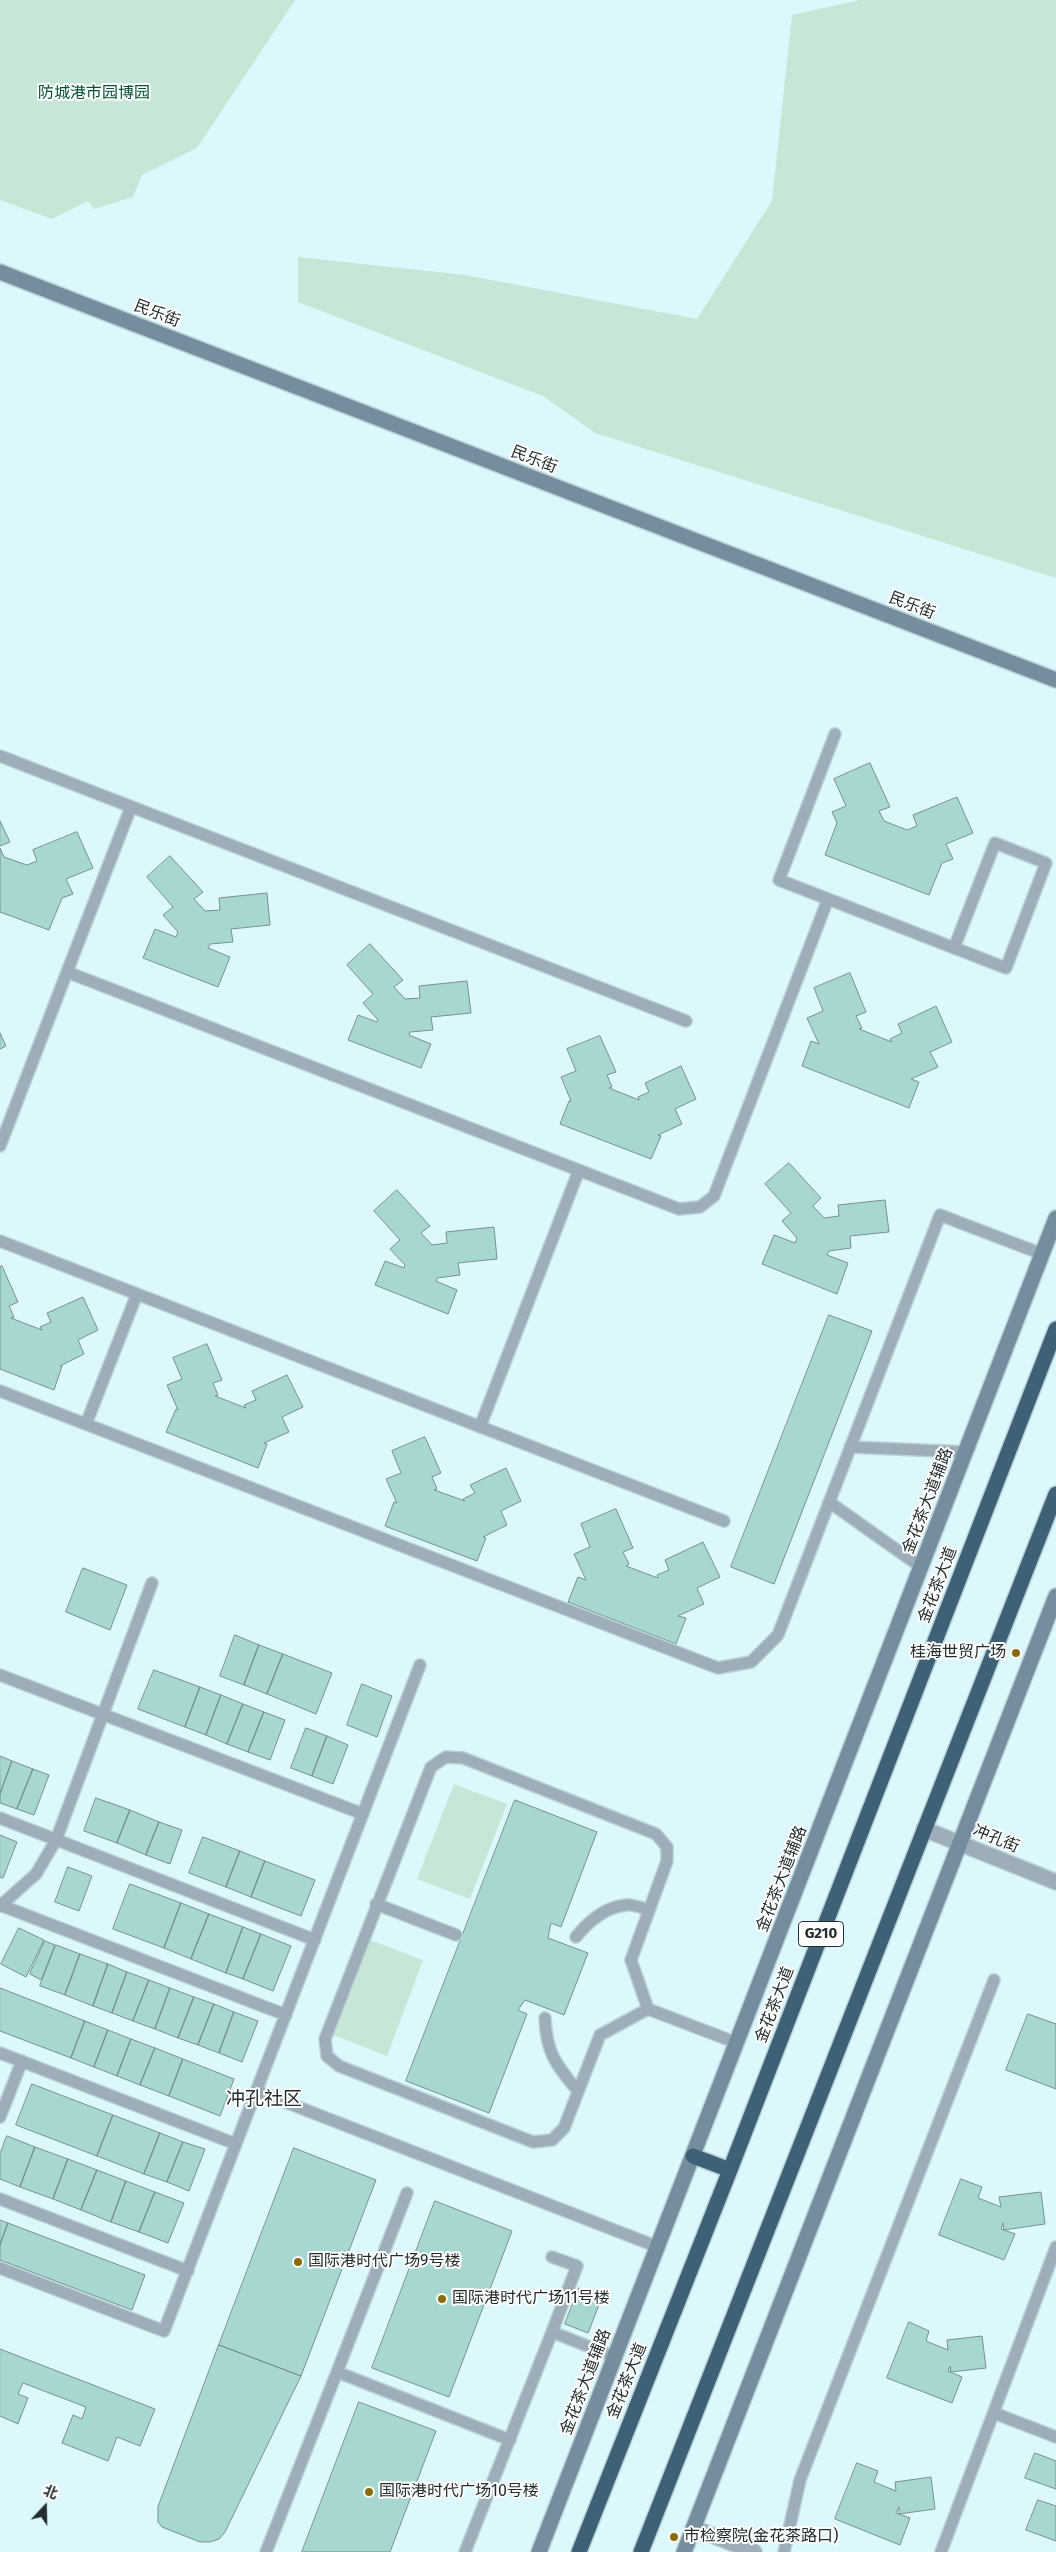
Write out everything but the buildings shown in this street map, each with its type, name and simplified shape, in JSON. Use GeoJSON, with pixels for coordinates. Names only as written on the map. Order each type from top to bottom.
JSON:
{"type":"FeatureCollection","features":[{"type":"Feature","properties":{"kind":"highway","name":"金花茶大道"},"geometry":{"type":"LineString","coordinates":[[579,2552],[730,2170],[1056,1329]]}},
{"type":"Feature","properties":{"kind":"highway"},"geometry":{"type":"LineString","coordinates":[[640,2552],[1056,1494]]}},
{"type":"Feature","properties":{"kind":"highway"},"geometry":{"type":"LineString","coordinates":[[693,2156],[730,2170]]}},
{"type":"Feature","properties":{"kind":"street","name":"民乐街"},"geometry":{"type":"LineString","coordinates":[[0,272],[1056,680]]}},
{"type":"Feature","properties":{"kind":"street","name":"金花茶大道辅路"},"geometry":{"type":"LineString","coordinates":[[539,2552],[1056,1218]]}},
{"type":"Feature","properties":{"kind":"street"},"geometry":{"type":"LineString","coordinates":[[684,2552],[1056,1596]]}},
{"type":"Feature","properties":{"kind":"street","name":"冲孔街"},"geometry":{"type":"LineString","coordinates":[[924,1829],[1056,1882]]}},
{"type":"Feature","properties":{"kind":"street"},"geometry":{"type":"LineString","coordinates":[[694,2528],[754,2552]]}},
{"type":"Feature","properties":{"kind":"lane"},"geometry":{"type":"LineString","coordinates":[[835,734],[779,880],[954,948],[1006,968],[1046,863],[995,843],[954,948]]}},
{"type":"Feature","properties":{"kind":"lane"},"geometry":{"type":"LineString","coordinates":[[0,756],[686,1021]]}},
{"type":"Feature","properties":{"kind":"lane"},"geometry":{"type":"LineString","coordinates":[[0,1146],[131,807]]}},
{"type":"Feature","properties":{"kind":"lane"},"geometry":{"type":"LineString","coordinates":[[68,972],[679,1209],[700,1207],[714,1196],[828,899]]}},
{"type":"Feature","properties":{"kind":"lane"},"geometry":{"type":"LineString","coordinates":[[480,1427],[579,1170]]}},
{"type":"Feature","properties":{"kind":"lane"},"geometry":{"type":"LineString","coordinates":[[0,1391],[718,1668],[751,1662],[778,1635],[940,1215],[1042,1254]]}},
{"type":"Feature","properties":{"kind":"lane"},"geometry":{"type":"LineString","coordinates":[[0,1241],[724,1521]]}},
{"type":"Feature","properties":{"kind":"lane"},"geometry":{"type":"LineString","coordinates":[[86,1424],[136,1294]]}},
{"type":"Feature","properties":{"kind":"lane"},"geometry":{"type":"LineString","coordinates":[[850,1447],[966,1452]]}},
{"type":"Feature","properties":{"kind":"lane"},"geometry":{"type":"LineString","coordinates":[[829,1502],[921,1567]]}},
{"type":"Feature","properties":{"kind":"lane"},"geometry":{"type":"LineString","coordinates":[[152,1583],[56,1840],[36,1874],[0,1905],[286,2015]]}},
{"type":"Feature","properties":{"kind":"lane"},"geometry":{"type":"LineString","coordinates":[[0,2268],[164,2331],[420,1665]]}},
{"type":"Feature","properties":{"kind":"lane"},"geometry":{"type":"LineString","coordinates":[[0,1675],[363,1814]]}},
{"type":"Feature","properties":{"kind":"lane"},"geometry":{"type":"LineString","coordinates":[[648,2009],[631,1960],[667,1861],[667,1847],[656,1834],[463,1758],[446,1758],[431,1767],[376,1904],[326,2040],[328,2056],[339,2066],[533,2142],[552,2140],[564,2128],[600,2035],[648,2009],[736,2043]]}},
{"type":"Feature","properties":{"kind":"lane"},"geometry":{"type":"LineString","coordinates":[[0,1818],[315,1940]]}},
{"type":"Feature","properties":{"kind":"lane"},"geometry":{"type":"LineString","coordinates":[[376,1904],[456,1935]]}},
{"type":"Feature","properties":{"kind":"lane"},"geometry":{"type":"LineString","coordinates":[[576,1938],[586,1924],[601,1914],[626,1904],[649,1910]]}},
{"type":"Feature","properties":{"kind":"lane"},"geometry":{"type":"LineString","coordinates":[[784,2552],[800,2480],[994,1980]]}},
{"type":"Feature","properties":{"kind":"lane"},"geometry":{"type":"LineString","coordinates":[[545,2018],[546,2037],[551,2056],[578,2090]]}},
{"type":"Feature","properties":{"kind":"lane"},"geometry":{"type":"LineString","coordinates":[[0,2053],[236,2144]]}},
{"type":"Feature","properties":{"kind":"lane"},"geometry":{"type":"LineString","coordinates":[[0,2117],[22,2061]]}},
{"type":"Feature","properties":{"kind":"lane"},"geometry":{"type":"LineString","coordinates":[[257,2091],[658,2247]]}},
{"type":"Feature","properties":{"kind":"lane"},"geometry":{"type":"LineString","coordinates":[[266,2552],[407,2193]]}},
{"type":"Feature","properties":{"kind":"lane"},"geometry":{"type":"LineString","coordinates":[[0,2199],[188,2271]]}},
{"type":"Feature","properties":{"kind":"lane"},"geometry":{"type":"LineString","coordinates":[[941,2552],[1056,2247]]}},
{"type":"Feature","properties":{"kind":"lane"},"geometry":{"type":"LineString","coordinates":[[465,2552],[577,2266],[552,2257]]}},
{"type":"Feature","properties":{"kind":"lane"},"geometry":{"type":"LineString","coordinates":[[552,2332],[615,2357]]}},
{"type":"Feature","properties":{"kind":"lane"},"geometry":{"type":"LineString","coordinates":[[337,2372],[510,2440]]}},
{"type":"Feature","properties":{"kind":"lane"},"geometry":{"type":"LineString","coordinates":[[994,2413],[1056,2437]]}},
{"type":"Feature","properties":{"kind":"green space","name":"防城港市园博园"},"geometry":{"type":"Polygon","coordinates":[[[0,0],[295,0],[197,148],[142,175],[133,197],[94,209],[88,201],[52,219],[0,200],[0,0]]]}},
{"type":"Feature","properties":{"kind":"green space"},"geometry":{"type":"Polygon","coordinates":[[[860,0],[1056,0],[1056,578],[595,433],[543,396],[298,302],[298,257],[465,275],[697,319],[772,201],[792,15],[860,0]]]}},
{"type":"Feature","properties":{"kind":"green space"},"geometry":{"type":"Polygon","coordinates":[[[454,1784],[507,1804],[470,1899],[417,1879],[454,1784]]]}},
{"type":"Feature","properties":{"kind":"green space"},"geometry":{"type":"Polygon","coordinates":[[[370,1940],[423,1960],[387,2056],[333,2035],[370,1940]]]}},
{"type":"Feature","properties":{"kind":"place","name":"桂海世贸广场"},"geometry":{"type":"Point","coordinates":[1016,1653]}},
{"type":"Feature","properties":{"kind":"place","name":"国际港时代广场9号楼"},"geometry":{"type":"Point","coordinates":[298,2262]}},
{"type":"Feature","properties":{"kind":"place","name":"国际港时代广场11号楼"},"geometry":{"type":"Point","coordinates":[442,2299]}},
{"type":"Feature","properties":{"kind":"place","name":"国际港时代广场10号楼"},"geometry":{"type":"Point","coordinates":[369,2492]}},
{"type":"Feature","properties":{"kind":"place","name":"市检察院(金花茶路口)"},"geometry":{"type":"Point","coordinates":[674,2537]}},
{"type":"Feature","properties":{"kind":"district","name":"冲孔社区"},"geometry":{"type":"Point","coordinates":[264,2100]}}]}
